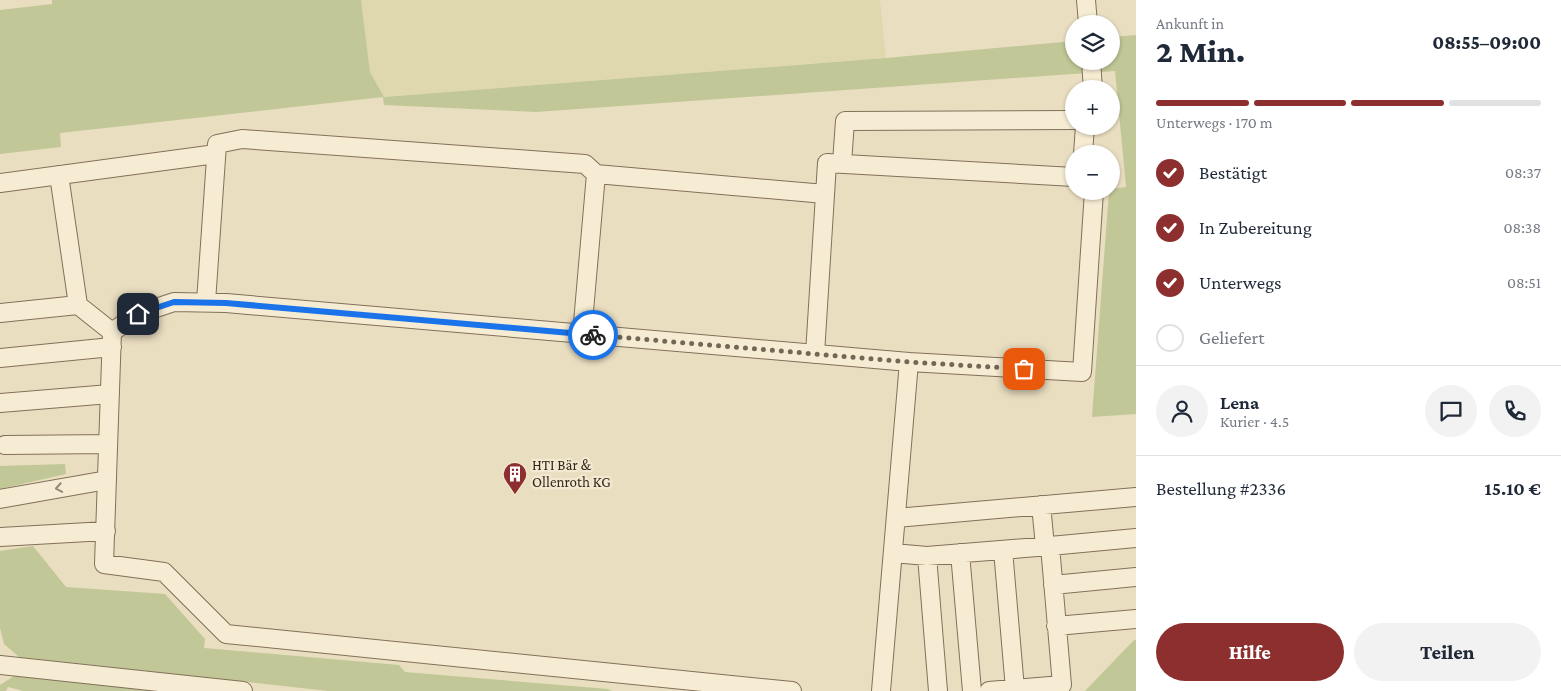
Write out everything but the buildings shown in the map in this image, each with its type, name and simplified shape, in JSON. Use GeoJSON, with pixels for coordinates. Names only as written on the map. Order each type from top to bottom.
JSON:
{"type":"FeatureCollection","features":[{"type":"Feature","properties":{"kind":"street"},"geometry":{"type":"LineString","coordinates":[[1086,0],[1087,15]]}},
{"type":"Feature","properties":{"kind":"street"},"geometry":{"type":"LineString","coordinates":[[842,163],[845,122],[1065,120]]}},
{"type":"Feature","properties":{"kind":"street"},"geometry":{"type":"LineString","coordinates":[[206,302],[217,144],[242,139],[585,164],[596,174],[825,194]]}},
{"type":"Feature","properties":{"kind":"street"},"geometry":{"type":"LineString","coordinates":[[0,183],[216,154]]}},
{"type":"Feature","properties":{"kind":"street"},"geometry":{"type":"LineString","coordinates":[[815,354],[827,163],[1065,176]]}},
{"type":"Feature","properties":{"kind":"street"},"geometry":{"type":"LineString","coordinates":[[582,334],[596,174]]}},
{"type":"Feature","properties":{"kind":"street"},"geometry":{"type":"LineString","coordinates":[[59,175],[78,304],[112,340],[104,564],[164,572],[226,634],[792,691]]}},
{"type":"Feature","properties":{"kind":"street"},"geometry":{"type":"LineString","coordinates":[[0,358],[112,340],[138,314],[174,302],[206,302],[909,362],[1082,372],[1093,200]]}},
{"type":"Feature","properties":{"kind":"street"},"geometry":{"type":"LineString","coordinates":[[0,313],[78,304]]}},
{"type":"Feature","properties":{"kind":"street"},"geometry":{"type":"LineString","coordinates":[[881,691],[909,362]]}},
{"type":"Feature","properties":{"kind":"street"},"geometry":{"type":"LineString","coordinates":[[0,403],[110,394]]}},
{"type":"Feature","properties":{"kind":"street"},"geometry":{"type":"LineString","coordinates":[[6,445],[108,444]]}},
{"type":"Feature","properties":{"kind":"street"},"geometry":{"type":"LineString","coordinates":[[0,499],[107,480]]}},
{"type":"Feature","properties":{"kind":"street"},"geometry":{"type":"LineString","coordinates":[[896,518],[1136,497]]}},
{"type":"Feature","properties":{"kind":"street"},"geometry":{"type":"LineString","coordinates":[[989,691],[1062,685],[1053,585],[1041,505]]}},
{"type":"Feature","properties":{"kind":"street"},"geometry":{"type":"LineString","coordinates":[[0,537],[106,530]]}},
{"type":"Feature","properties":{"kind":"street"},"geometry":{"type":"LineString","coordinates":[[893,553],[927,556],[1136,538]]}},
{"type":"Feature","properties":{"kind":"street"},"geometry":{"type":"LineString","coordinates":[[1003,550],[1015,689]]}},
{"type":"Feature","properties":{"kind":"street"},"geometry":{"type":"LineString","coordinates":[[960,553],[972,691]]}},
{"type":"Feature","properties":{"kind":"street"},"geometry":{"type":"LineString","coordinates":[[927,556],[938,691]]}},
{"type":"Feature","properties":{"kind":"street"},"geometry":{"type":"LineString","coordinates":[[1053,585],[1136,577]]}},
{"type":"Feature","properties":{"kind":"street"},"geometry":{"type":"LineString","coordinates":[[1056,626],[1136,619]]}},
{"type":"Feature","properties":{"kind":"street"},"geometry":{"type":"LineString","coordinates":[[0,665],[242,691]]}},
{"type":"Feature","properties":{"kind":"shaded area"},"geometry":{"type":"Polygon","coordinates":[[[361,0],[880,0],[886,58],[383,97],[370,72],[361,0]]]}},
{"type":"Feature","properties":{"kind":"green space"},"geometry":{"type":"Polygon","coordinates":[[[52,0],[361,0],[370,72],[384,97],[886,58],[1065,42],[1065,70],[1120,70],[1120,36],[1136,35],[1136,414],[1092,417],[1108,200],[1120,200],[1120,188],[1126,187],[1120,124],[1120,80],[1116,80],[1115,71],[536,112],[384,105],[383,97],[60,133],[61,147],[0,154],[0,10],[52,4],[52,0]]]}},
{"type":"Feature","properties":{"kind":"green space"},"geometry":{"type":"Polygon","coordinates":[[[65,464],[66,474],[0,489],[0,466],[65,464]]]}},
{"type":"Feature","properties":{"kind":"green space"},"geometry":{"type":"Polygon","coordinates":[[[33,546],[66,587],[165,594],[205,639],[204,648],[399,665],[405,672],[608,689],[612,691],[328,691],[19,657],[4,644],[0,628],[0,551],[33,546]]]}},
{"type":"Feature","properties":{"kind":"green space"},"geometry":{"type":"Polygon","coordinates":[[[1136,640],[1136,691],[1085,691],[1136,640]]]}},
{"type":"Feature","properties":{"kind":"green space"},"geometry":{"type":"Polygon","coordinates":[[[25,675],[174,691],[23,691],[8,687],[6,691],[0,691],[0,685],[14,676],[25,675]]]}},
{"type":"Feature","properties":{"kind":"way so far"},"geometry":{"type":"LineString","coordinates":[[593,335],[909,362],[1024,369]]}},
{"type":"Feature","properties":{"kind":"place","name":"HTI Bär & Ollenroth KG"},"geometry":{"type":"Point","coordinates":[515,495]}},
{"type":"Feature","properties":{"kind":"route"},"geometry":{"type":"LineString","coordinates":[[138,314],[174,302],[226,303],[593,335]]}}]}
